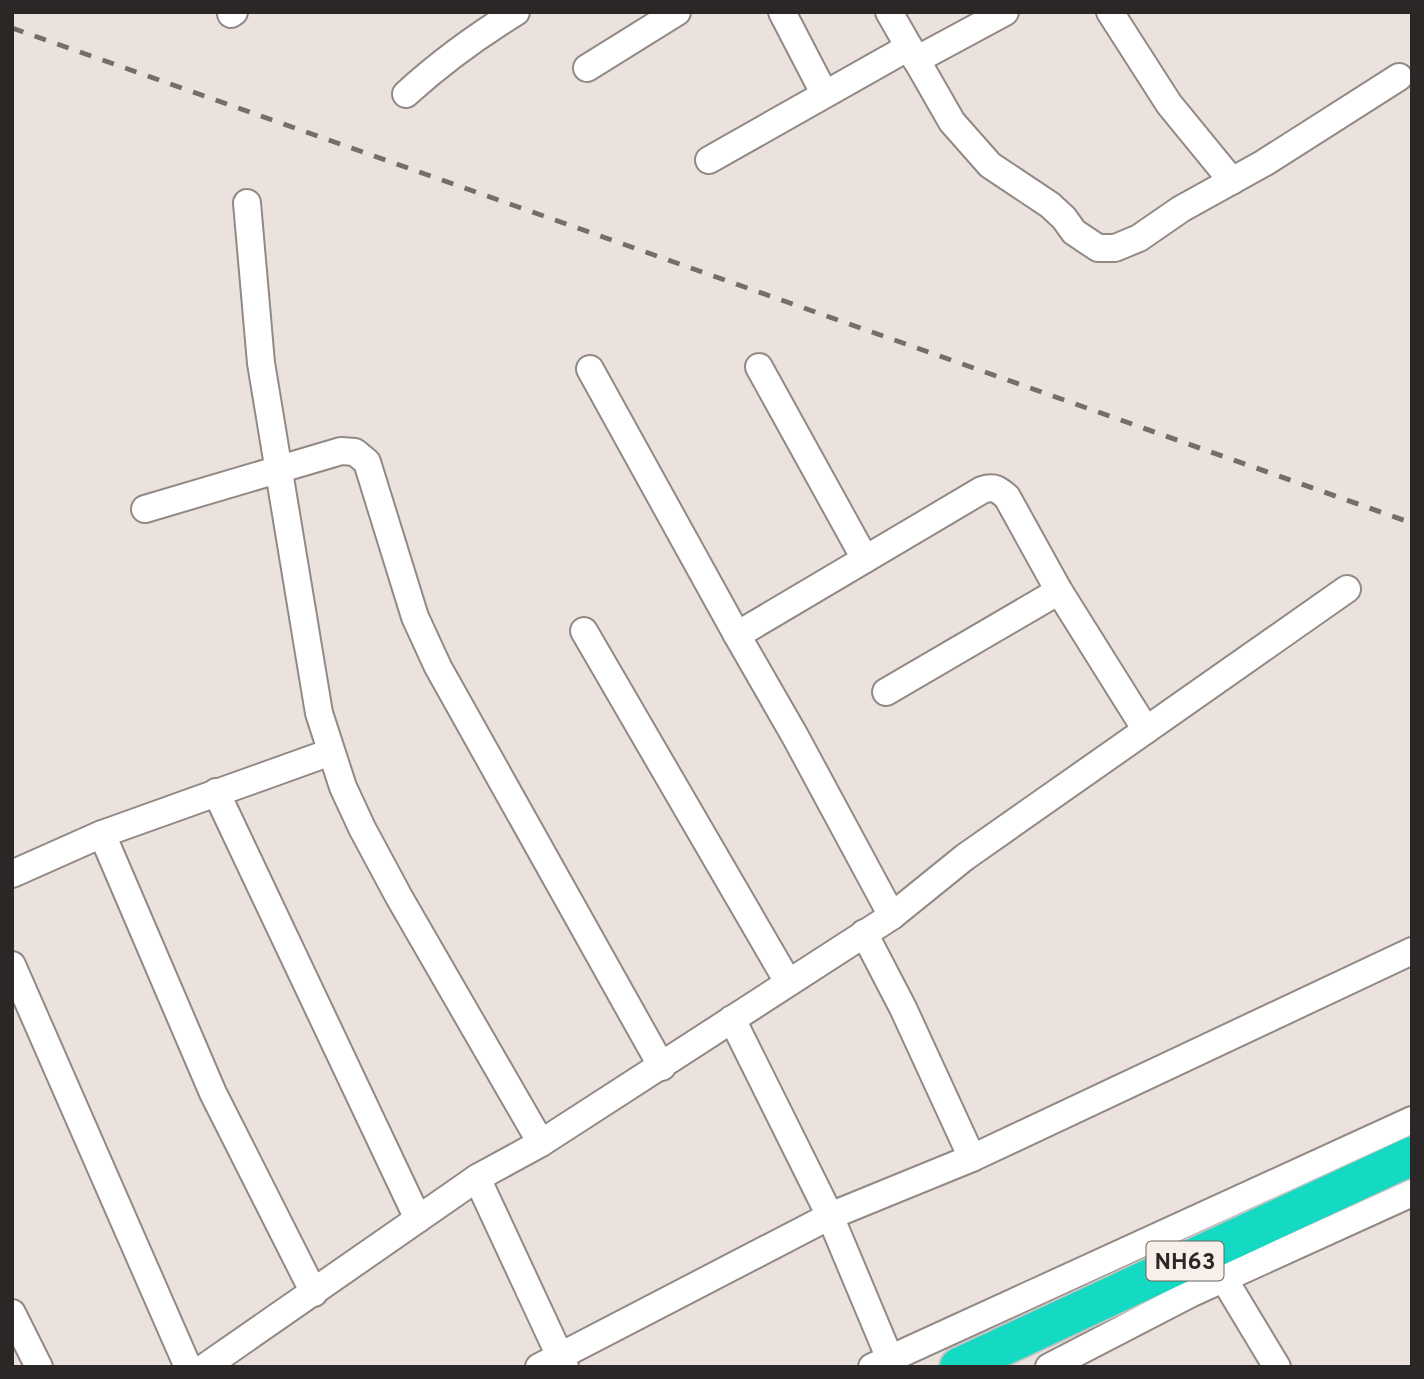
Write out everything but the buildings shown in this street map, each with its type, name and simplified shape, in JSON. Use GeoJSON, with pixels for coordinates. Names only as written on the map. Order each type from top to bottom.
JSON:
{"type":"FeatureCollection","features":[{"type":"Feature","properties":{"kind":"highway","name":"NH63"},"geometry":{"type":"LineString","coordinates":[[959,1367],[1412,1156]]}},
{"type":"Feature","properties":{"kind":"street"},"geometry":{"type":"LineString","coordinates":[[406,94],[438,65],[516,12]]}},
{"type":"Feature","properties":{"kind":"street"},"geometry":{"type":"LineString","coordinates":[[587,68],[677,12]]}},
{"type":"Feature","properties":{"kind":"street"},"geometry":{"type":"LineString","coordinates":[[782,12],[824,93]]}},
{"type":"Feature","properties":{"kind":"street"},"geometry":{"type":"LineString","coordinates":[[889,12],[952,122],[990,165],[1050,205],[1074,232],[1098,248],[1115,248],[1139,238],[1181,209],[1264,163],[1399,77]]}},
{"type":"Feature","properties":{"kind":"street"},"geometry":{"type":"LineString","coordinates":[[709,160],[824,93],[1005,12]]}},
{"type":"Feature","properties":{"kind":"street"},"geometry":{"type":"LineString","coordinates":[[1110,12],[1169,104],[1232,181]]}},
{"type":"Feature","properties":{"kind":"street"},"geometry":{"type":"LineString","coordinates":[[247,203],[261,363],[319,713],[331,752],[343,787],[368,840],[541,1143]]}},
{"type":"Feature","properties":{"kind":"street"},"geometry":{"type":"LineString","coordinates":[[759,367],[865,559]]}},
{"type":"Feature","properties":{"kind":"street"},"geometry":{"type":"LineString","coordinates":[[590,369],[892,916]]}},
{"type":"Feature","properties":{"kind":"street"},"geometry":{"type":"LineString","coordinates":[[145,509],[278,472],[341,451],[355,452],[368,462],[415,617],[438,667],[662,1067]]}},
{"type":"Feature","properties":{"kind":"street"},"geometry":{"type":"LineString","coordinates":[[737,635],[982,490],[992,487],[1007,497],[1059,591],[1146,730]]}},
{"type":"Feature","properties":{"kind":"street"},"geometry":{"type":"LineString","coordinates":[[205,1367],[477,1178],[541,1143],[662,1067],[892,916],[965,858],[1347,589]]}},
{"type":"Feature","properties":{"kind":"street"},"geometry":{"type":"LineString","coordinates":[[886,692],[1059,591]]}},
{"type":"Feature","properties":{"kind":"street"},"geometry":{"type":"LineString","coordinates":[[584,631],[788,982]]}},
{"type":"Feature","properties":{"kind":"street"},"geometry":{"type":"LineString","coordinates":[[12,874],[102,834],[331,752]]}},
{"type":"Feature","properties":{"kind":"street"},"geometry":{"type":"LineString","coordinates":[[216,792],[418,1220]]}},
{"type":"Feature","properties":{"kind":"street"},"geometry":{"type":"LineString","coordinates":[[102,834],[213,1093],[314,1293]]}},
{"type":"Feature","properties":{"kind":"street"},"geometry":{"type":"LineString","coordinates":[[864,933],[903,1008],[972,1158]]}},
{"type":"Feature","properties":{"kind":"street"},"geometry":{"type":"LineString","coordinates":[[477,1178],[555,1364],[830,1216],[972,1158],[1412,951]]}},
{"type":"Feature","properties":{"kind":"street"},"geometry":{"type":"LineString","coordinates":[[12,965],[188,1367]]}},
{"type":"Feature","properties":{"kind":"street"},"geometry":{"type":"LineString","coordinates":[[732,1019],[830,1216],[881,1363],[1412,1120]]}},
{"type":"Feature","properties":{"kind":"street"},"geometry":{"type":"LineString","coordinates":[[1049,1367],[1224,1279],[1412,1193]]}},
{"type":"Feature","properties":{"kind":"street"},"geometry":{"type":"LineString","coordinates":[[1224,1279],[1277,1367]]}},
{"type":"Feature","properties":{"kind":"street"},"geometry":{"type":"LineString","coordinates":[[12,1313],[38,1367]]}},
{"type":"Feature","properties":{"kind":"railway"},"geometry":{"type":"LineString","coordinates":[[12,28],[1412,523]]}}]}
